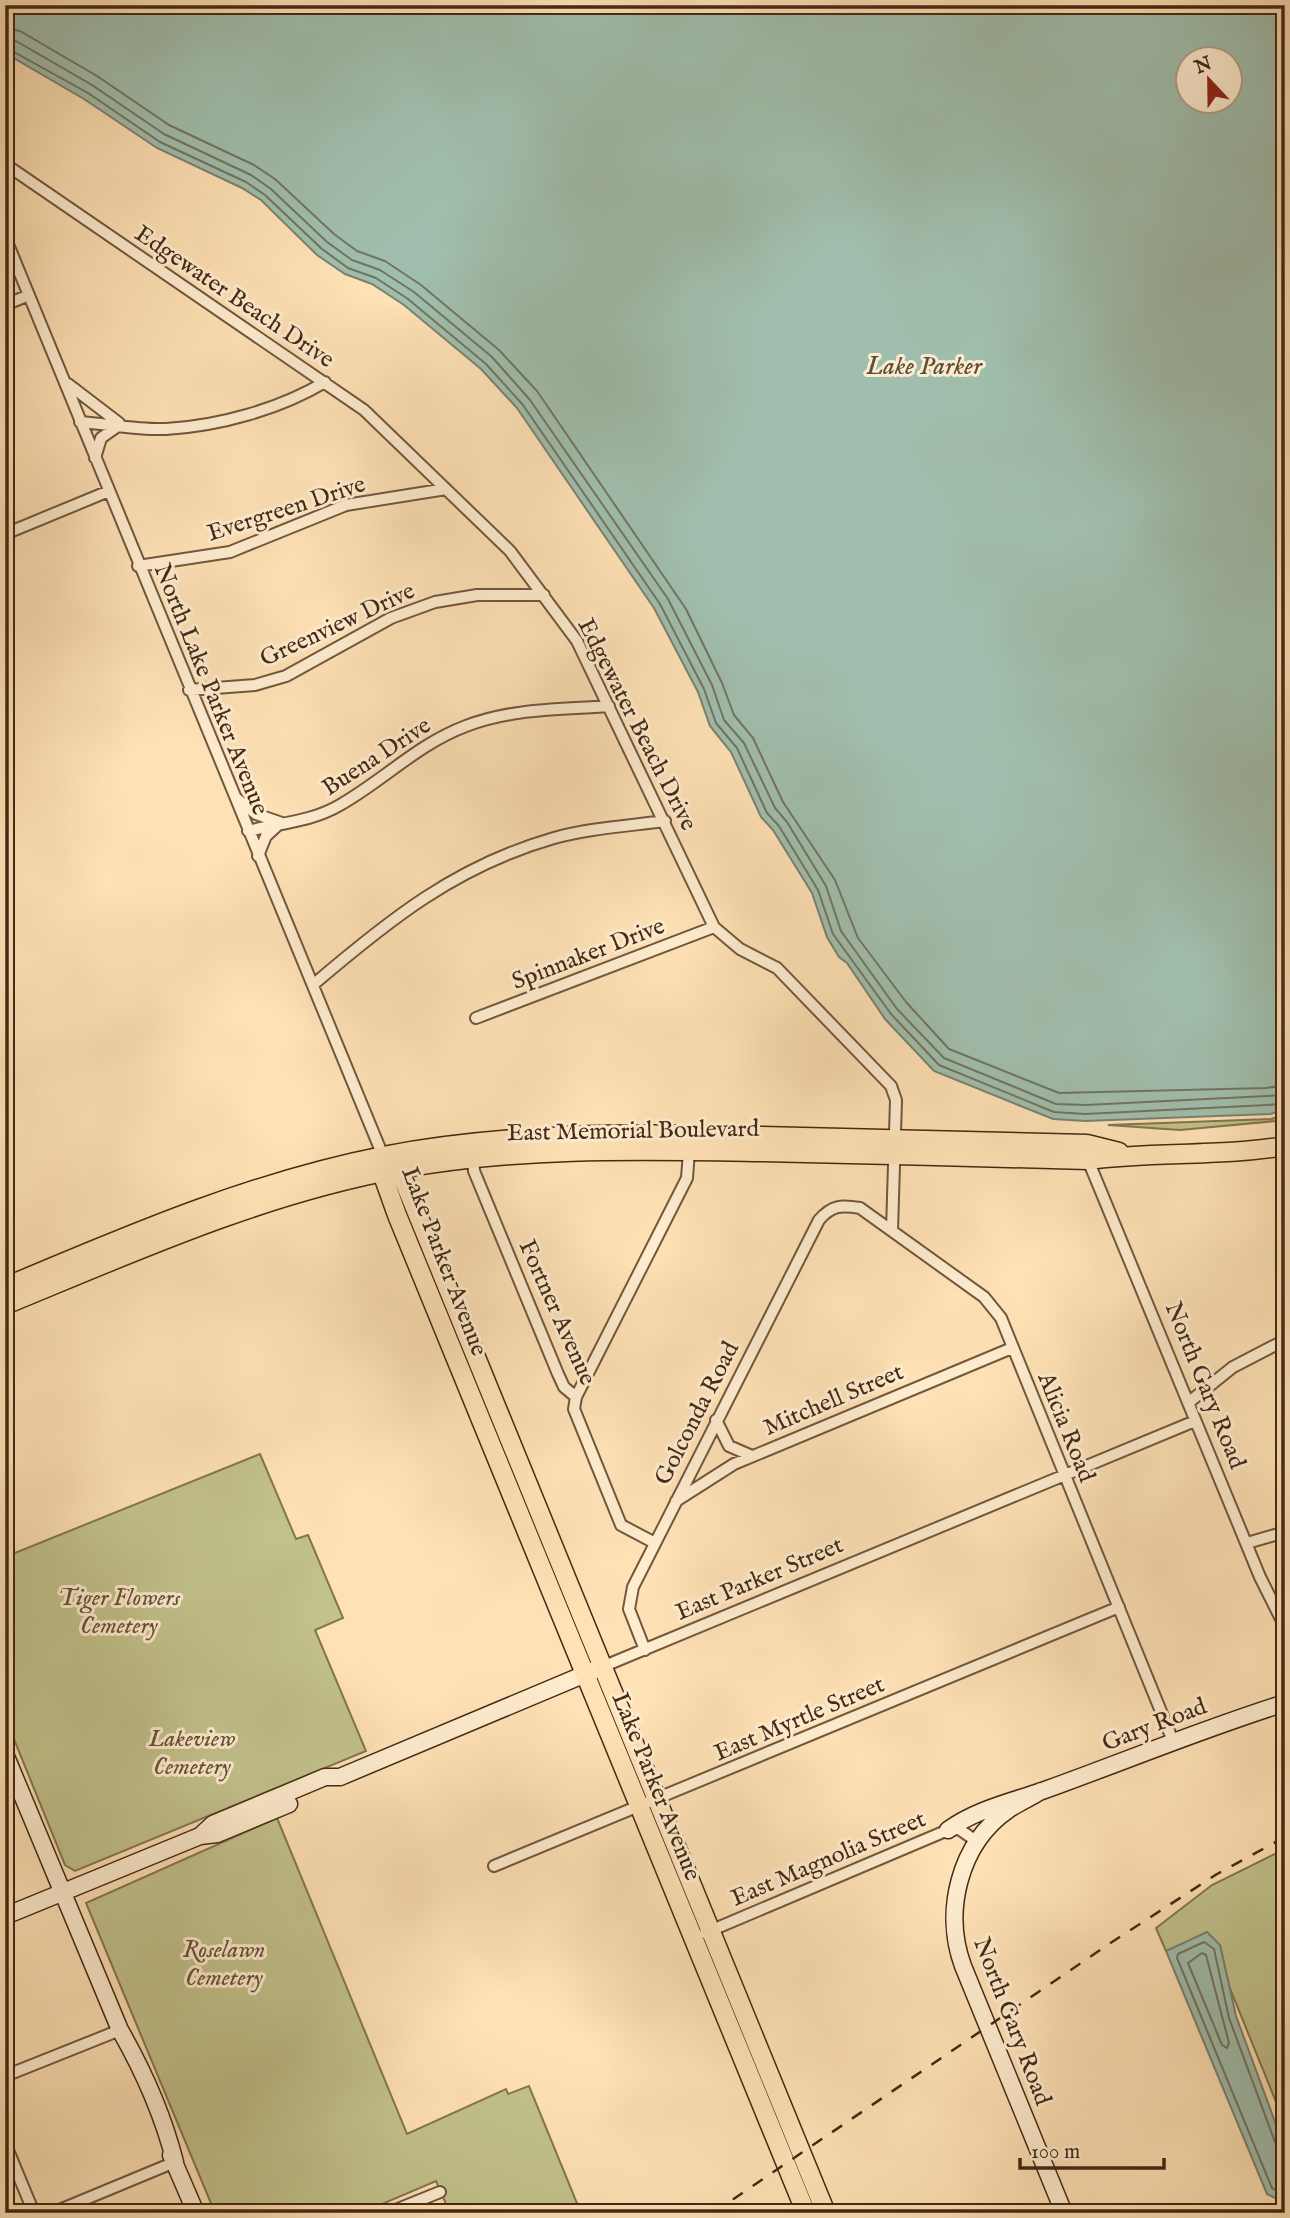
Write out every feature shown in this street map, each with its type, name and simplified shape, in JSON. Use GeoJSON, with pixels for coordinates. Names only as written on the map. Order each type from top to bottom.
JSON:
{"type":"FeatureCollection","features":[{"type":"Feature","properties":{"kind":"main road","name":"East Memorial Boulevard"},"geometry":{"type":"LineString","coordinates":[[5,1287],[172,1218],[256,1189],[388,1166],[497,1140],[577,1134],[893,1147],[1088,1160],[1122,1153]]}},
{"type":"Feature","properties":{"kind":"main road","name":"East Memorial Boulevard"},"geometry":{"type":"LineString","coordinates":[[5,1305],[214,1221],[388,1166],[581,1150],[690,1151],[1087,1144],[1122,1153],[1201,1156],[1285,1146]]}},
{"type":"Feature","properties":{"kind":"main road","name":"Lake Parker Avenue"},"geometry":{"type":"LineString","coordinates":[[388,1166],[397,1216],[806,2213]]}},
{"type":"Feature","properties":{"kind":"main road","name":"Lake Parker Avenue"},"geometry":{"type":"LineString","coordinates":[[388,1166],[602,1667],[826,2213]]}},
{"type":"Feature","properties":{"kind":"main road"},"geometry":{"type":"LineString","coordinates":[[339,1183],[360,1185],[376,1192],[397,1216]]}},
{"type":"Feature","properties":{"kind":"main road"},"geometry":{"type":"LineString","coordinates":[[68,1280],[72,1269],[97,1249]]}},
{"type":"Feature","properties":{"kind":"street","name":"Edgewater Beach Drive"},"geometry":{"type":"LineString","coordinates":[[5,164],[363,410],[510,551],[577,641],[714,927],[740,949],[777,968],[887,1079],[896,1100],[892,1230]]}},
{"type":"Feature","properties":{"kind":"street","name":"North Lake Parker Avenue"},"geometry":{"type":"LineString","coordinates":[[5,237],[189,690],[388,1166]]}},
{"type":"Feature","properties":{"kind":"street"},"geometry":{"type":"LineString","coordinates":[[5,305],[29,295]]}},
{"type":"Feature","properties":{"kind":"street"},"geometry":{"type":"LineString","coordinates":[[63,379],[85,400],[121,425]]}},
{"type":"Feature","properties":{"kind":"street"},"geometry":{"type":"LineString","coordinates":[[80,422],[167,429],[282,403],[325,382]]}},
{"type":"Feature","properties":{"kind":"street"},"geometry":{"type":"LineString","coordinates":[[95,457],[104,433],[121,425]]}},
{"type":"Feature","properties":{"kind":"street","name":"Evergreen Drive"},"geometry":{"type":"LineString","coordinates":[[138,566],[230,552],[346,505],[446,489]]}},
{"type":"Feature","properties":{"kind":"street"},"geometry":{"type":"LineString","coordinates":[[5,534],[109,491]]}},
{"type":"Feature","properties":{"kind":"street","name":"Greenview Drive"},"geometry":{"type":"LineString","coordinates":[[189,690],[255,685],[286,677],[390,618],[435,602],[477,595],[544,595]]}},
{"type":"Feature","properties":{"kind":"street","name":"Buena Drive"},"geometry":{"type":"LineString","coordinates":[[248,831],[306,820],[340,806],[431,741],[464,727],[526,710],[608,706]]}},
{"type":"Feature","properties":{"kind":"street"},"geometry":{"type":"LineString","coordinates":[[232,794],[256,814],[282,823]]}},
{"type":"Feature","properties":{"kind":"street"},"geometry":{"type":"LineString","coordinates":[[314,984],[394,916],[456,877],[554,838],[665,821]]}},
{"type":"Feature","properties":{"kind":"street"},"geometry":{"type":"LineString","coordinates":[[258,856],[266,836],[282,823]]}},
{"type":"Feature","properties":{"kind":"street","name":"Spinnaker Drive"},"geometry":{"type":"LineString","coordinates":[[476,1018],[714,927]]}},
{"type":"Feature","properties":{"kind":"street"},"geometry":{"type":"LineString","coordinates":[[576,1397],[687,1178],[690,1151]]}},
{"type":"Feature","properties":{"kind":"street","name":"Fortner Avenue"},"geometry":{"type":"LineString","coordinates":[[473,1158],[474,1171],[558,1374],[564,1387],[576,1397],[573,1409],[618,1520],[626,1528],[654,1543]]}},
{"type":"Feature","properties":{"kind":"street","name":"North Gary Road"},"geometry":{"type":"LineString","coordinates":[[1088,1160],[1274,1609],[1285,1627]]}},
{"type":"Feature","properties":{"kind":"street","name":"Alicia Road"},"geometry":{"type":"LineString","coordinates":[[837,1206],[860,1208],[989,1302],[1001,1318],[1173,1741]]}},
{"type":"Feature","properties":{"kind":"street","name":"Golconda Road"},"geometry":{"type":"LineString","coordinates":[[645,1650],[629,1609],[630,1598],[654,1543],[819,1220],[837,1206]]}},
{"type":"Feature","properties":{"kind":"street"},"geometry":{"type":"LineString","coordinates":[[1188,1403],[1233,1367],[1285,1340]]}},
{"type":"Feature","properties":{"kind":"street","name":"Mitchell Street"},"geometry":{"type":"LineString","coordinates":[[676,1501],[734,1464],[1012,1348]]}},
{"type":"Feature","properties":{"kind":"street"},"geometry":{"type":"LineString","coordinates":[[716,1420],[729,1446],[752,1456]]}},
{"type":"Feature","properties":{"kind":"street","name":"East Parker Street"},"geometry":{"type":"LineString","coordinates":[[5,1916],[200,1836],[213,1824],[325,1777],[341,1777],[585,1673],[1195,1421]]}},
{"type":"Feature","properties":{"kind":"street"},"geometry":{"type":"LineString","coordinates":[[1247,1543],[1285,1532]]}},
{"type":"Feature","properties":{"kind":"street","name":"East Myrtle Street"},"geometry":{"type":"LineString","coordinates":[[494,1866],[657,1801],[1119,1607]]}},
{"type":"Feature","properties":{"kind":"street","name":"Gary Road"},"geometry":{"type":"LineString","coordinates":[[1041,1791],[1173,1741],[1285,1703]]}},
{"type":"Feature","properties":{"kind":"street"},"geometry":{"type":"LineString","coordinates":[[5,1754],[120,2029],[142,2070],[166,2126],[175,2162],[196,2213]]}},
{"type":"Feature","properties":{"kind":"street"},"geometry":{"type":"LineString","coordinates":[[948,1830],[961,1821],[1041,1791]]}},
{"type":"Feature","properties":{"kind":"street","name":"North Gary Road"},"geometry":{"type":"LineString","coordinates":[[1041,1791],[1006,1811],[979,1843],[966,1863],[955,1899],[954,1924],[959,1956],[1064,2213]]}},
{"type":"Feature","properties":{"kind":"street","name":"East Magnolia Street"},"geometry":{"type":"LineString","coordinates":[[693,1938],[948,1830],[959,1829],[979,1843]]}},
{"type":"Feature","properties":{"kind":"street"},"geometry":{"type":"LineString","coordinates":[[5,2076],[120,2029]]}},
{"type":"Feature","properties":{"kind":"street"},"geometry":{"type":"LineString","coordinates":[[5,2143],[34,2213]]}},
{"type":"Feature","properties":{"kind":"street"},"geometry":{"type":"LineString","coordinates":[[52,2213],[175,2162]]}},
{"type":"Feature","properties":{"kind":"street"},"geometry":{"type":"LineString","coordinates":[[388,2213],[440,2192]]}},
{"type":"Feature","properties":{"kind":"green space"},"geometry":{"type":"Polygon","coordinates":[[[1285,1115],[1285,1119],[1276,1121],[1180,1130],[1108,1125],[1271,1119],[1285,1115]]]}},
{"type":"Feature","properties":{"kind":"green space"},"geometry":{"type":"Polygon","coordinates":[[[260,1454],[296,1539],[308,1535],[343,1618],[315,1630],[366,1751],[75,1871],[65,1865],[5,1717],[5,1557],[260,1454]]]}},
{"type":"Feature","properties":{"kind":"green space","name":"Roselawn Cemetery"},"geometry":{"type":"Polygon","coordinates":[[[277,1818],[407,2134],[506,2089],[508,2094],[529,2086],[581,2213],[450,2213],[436,2181],[361,2213],[215,2213],[86,1903],[277,1818]]]}},
{"type":"Feature","properties":{"kind":"green space"},"geometry":{"type":"Polygon","coordinates":[[[1285,1849],[1285,2124],[1229,1986],[1220,1945],[1184,1944],[1166,1951],[1156,1928],[1212,1885],[1285,1849]]]}},
{"type":"Feature","properties":{"kind":"water","name":"Lake Parker"},"geometry":{"type":"Polygon","coordinates":[[[5,5],[1285,5],[1285,1110],[1270,1114],[1085,1121],[1053,1119],[934,1071],[885,1019],[847,963],[839,957],[827,937],[812,893],[773,830],[761,817],[731,752],[710,726],[698,692],[654,608],[517,408],[481,369],[404,305],[372,284],[345,274],[317,255],[261,200],[242,188],[157,148],[84,99],[5,53],[5,5]]]}},
{"type":"Feature","properties":{"kind":"water"},"geometry":{"type":"Polygon","coordinates":[[[1207,1932],[1220,1945],[1236,2016],[1285,2149],[1285,2203],[1267,2194],[1166,1951],[1207,1932]]]}},
{"type":"Feature","properties":{"kind":"railway"},"geometry":{"type":"LineString","coordinates":[[713,2213],[1112,1942],[1217,1874],[1285,1837]]}},
{"type":"Feature","properties":{"kind":"park label","name":"Tiger Flowers Cemetery"},"geometry":{"type":"Point","coordinates":[119,1611]}},
{"type":"Feature","properties":{"kind":"park label","name":"Lakeview Cemetery"},"geometry":{"type":"Point","coordinates":[192,1752]}}]}
